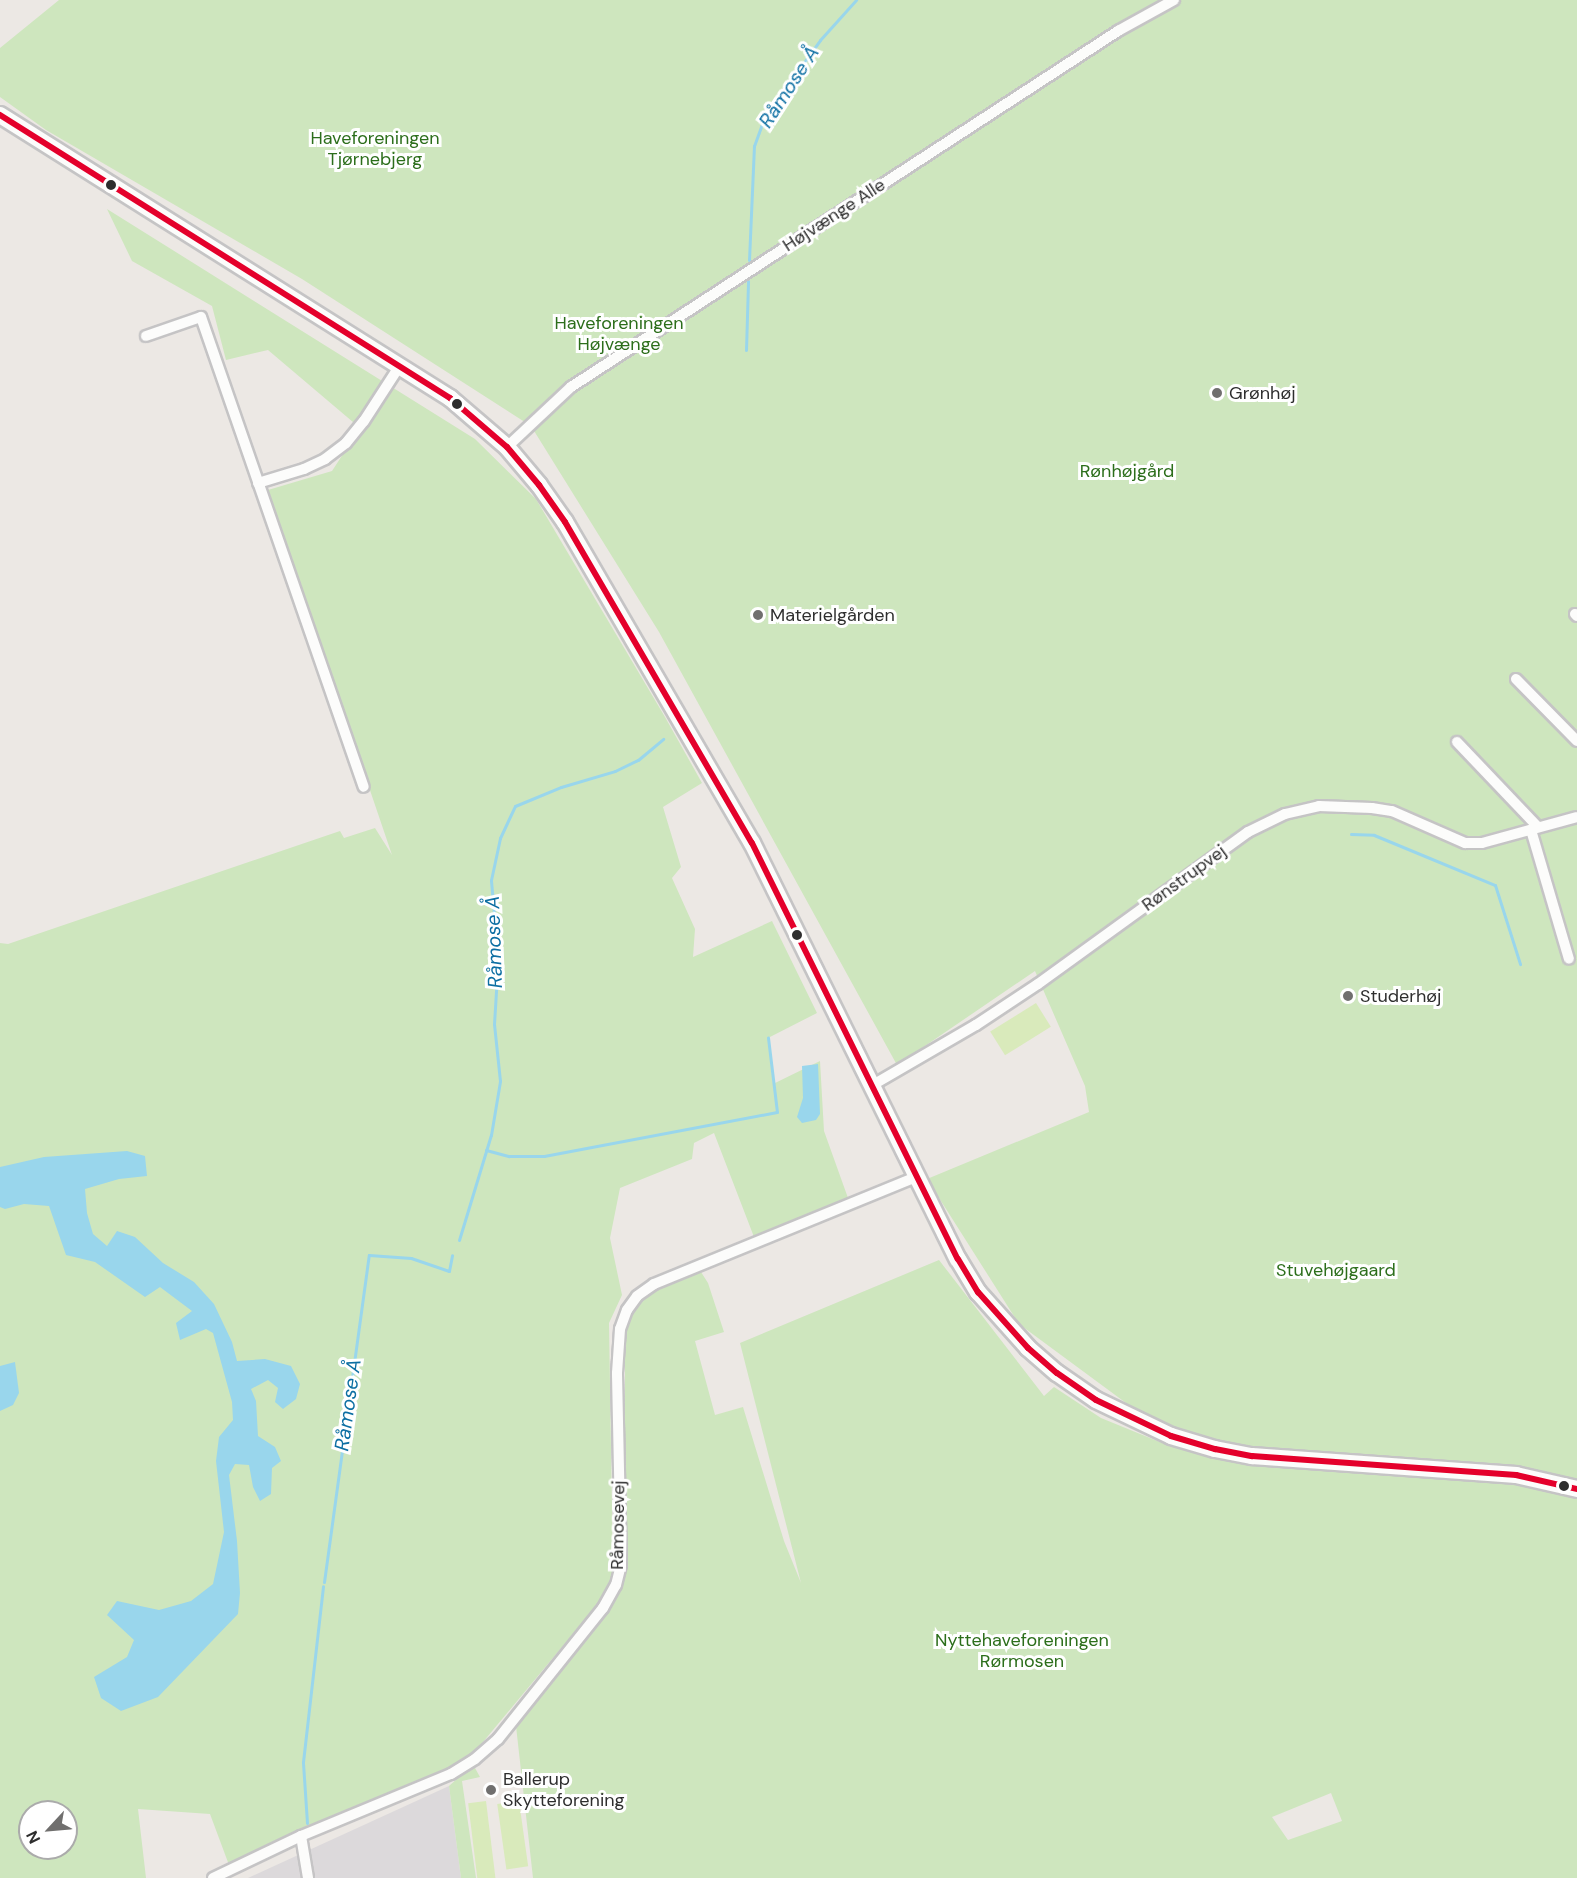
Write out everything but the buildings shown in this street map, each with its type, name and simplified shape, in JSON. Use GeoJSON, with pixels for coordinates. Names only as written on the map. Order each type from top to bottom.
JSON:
{"type":"FeatureCollection","features":[{"type":"Feature","properties":{"kind":"street","name":"Højvænge Alle"},"geometry":{"type":"LineString","coordinates":[[507,447],[572,387],[1108,37],[1174,0]]}},
{"type":"Feature","properties":{"kind":"street"},"geometry":{"type":"LineString","coordinates":[[0,115],[450,398],[507,447],[566,522],[752,843],[916,1177],[963,1267],[978,1292],[1005,1325],[1057,1373],[1096,1400],[1140,1423],[1171,1436],[1215,1449],[1252,1456],[1516,1475],[1577,1489]]}},
{"type":"Feature","properties":{"kind":"street"},"geometry":{"type":"LineString","coordinates":[[146,336],[201,317],[364,787]]}},
{"type":"Feature","properties":{"kind":"street"},"geometry":{"type":"LineString","coordinates":[[258,483],[304,469],[325,459],[346,443],[364,421],[399,367]]}},
{"type":"Feature","properties":{"kind":"street"},"geometry":{"type":"LineString","coordinates":[[1516,679],[1577,741]]}},
{"type":"Feature","properties":{"kind":"street"},"geometry":{"type":"LineString","coordinates":[[1457,742],[1534,829],[1569,959]]}},
{"type":"Feature","properties":{"kind":"street","name":"Rønstrupvej"},"geometry":{"type":"LineString","coordinates":[[871,1086],[976,1025],[1038,984],[1248,831],[1285,814],[1328,806],[1355,806],[1392,811],[1465,843],[1482,843],[1577,817]]}},
{"type":"Feature","properties":{"kind":"street","name":"Råmosevej"},"geometry":{"type":"LineString","coordinates":[[213,1878],[301,1836],[451,1774],[475,1759],[498,1739],[603,1608],[616,1585],[621,1565],[617,1373],[620,1329],[627,1310],[637,1296],[654,1284],[916,1177]]}},
{"type":"Feature","properties":{"kind":"street"},"geometry":{"type":"LineString","coordinates":[[301,1836],[308,1878]]}},
{"type":"Feature","properties":{"kind":"shaded area"},"geometry":{"type":"Polygon","coordinates":[[[449,1786],[461,1878],[248,1878],[449,1786]]]}},
{"type":"Feature","properties":{"kind":"green space"},"geometry":{"type":"Polygon","coordinates":[[[59,0],[1577,0],[1577,1878],[533,1878],[516,1726],[621,1585],[625,1569],[625,1330],[639,1300],[658,1287],[701,1272],[708,1283],[724,1332],[695,1341],[715,1415],[743,1407],[784,1541],[801,1583],[740,1343],[939,1260],[1044,1396],[1054,1387],[1101,1418],[1172,1447],[1145,1417],[1019,1324],[927,1179],[1089,1112],[1085,1086],[1035,971],[897,1065],[659,632],[531,426],[302,279],[46,130],[0,97],[0,48],[59,0]],[[1331,1793],[1272,1817],[1288,1840],[1342,1821],[1331,1793]]]}},
{"type":"Feature","properties":{"kind":"green space"},"geometry":{"type":"Polygon","coordinates":[[[107,209],[475,439],[536,499],[702,783],[663,807],[681,867],[672,878],[695,929],[693,957],[772,921],[817,1013],[768,1038],[773,1084],[820,1061],[824,1131],[848,1198],[754,1237],[714,1133],[694,1143],[692,1159],[620,1188],[610,1238],[622,1295],[609,1323],[613,1570],[609,1583],[596,1606],[473,1754],[448,1770],[300,1830],[229,1865],[210,1814],[138,1809],[146,1878],[0,1878],[0,943],[8,944],[340,831],[344,838],[375,828],[392,855],[268,490],[332,471],[360,428],[268,350],[226,360],[212,306],[132,261],[107,209]]]}},
{"type":"Feature","properties":{"kind":"green space"},"geometry":{"type":"Polygon","coordinates":[[[1036,1003],[1051,1027],[1005,1055],[990,1032],[1036,1003]]]}},
{"type":"Feature","properties":{"kind":"green space"},"geometry":{"type":"Polygon","coordinates":[[[475,1768],[480,1777],[462,1781],[476,1878],[461,1878],[449,1786],[468,1769],[475,1768]]]}},
{"type":"Feature","properties":{"kind":"green space"},"geometry":{"type":"Polygon","coordinates":[[[486,1801],[495,1878],[477,1878],[468,1803],[486,1801]]]}},
{"type":"Feature","properties":{"kind":"green space"},"geometry":{"type":"Polygon","coordinates":[[[519,1801],[528,1866],[506,1869],[497,1804],[519,1801]]]}},
{"type":"Feature","properties":{"kind":"water"},"geometry":{"type":"Polygon","coordinates":[[[818,1064],[820,1114],[816,1120],[802,1123],[797,1117],[803,1098],[802,1066],[818,1064]]]}},
{"type":"Feature","properties":{"kind":"water"},"geometry":{"type":"Polygon","coordinates":[[[127,1151],[145,1156],[147,1176],[119,1179],[85,1189],[87,1213],[93,1234],[107,1246],[117,1231],[135,1237],[163,1263],[194,1282],[214,1304],[232,1342],[237,1361],[265,1359],[291,1366],[300,1384],[296,1399],[283,1409],[275,1402],[278,1388],[268,1380],[251,1389],[256,1401],[258,1436],[275,1447],[281,1461],[272,1468],[271,1494],[260,1501],[253,1487],[249,1465],[235,1464],[229,1475],[237,1541],[240,1593],[238,1614],[158,1697],[121,1711],[101,1698],[94,1677],[127,1657],[134,1640],[107,1615],[117,1601],[159,1610],[191,1601],[213,1584],[224,1532],[216,1461],[219,1437],[233,1420],[232,1402],[213,1333],[206,1329],[180,1340],[176,1323],[192,1311],[160,1287],[145,1297],[95,1262],[66,1255],[49,1206],[24,1204],[5,1209],[0,1207],[0,1167],[44,1157],[127,1151]]]}},
{"type":"Feature","properties":{"kind":"water"},"geometry":{"type":"Polygon","coordinates":[[[15,1362],[19,1393],[13,1405],[0,1411],[0,1366],[15,1362]]]}},
{"type":"Feature","properties":{"kind":"waterway","name":"Råmose Å"},"geometry":{"type":"LineString","coordinates":[[749,260],[754,146],[764,118],[820,40],[856,0]]}},
{"type":"Feature","properties":{"kind":"waterway","name":"Råmose Å"},"geometry":{"type":"LineString","coordinates":[[746,350],[748,281]]}},
{"type":"Feature","properties":{"kind":"waterway","name":"Råmose Å"},"geometry":{"type":"LineString","coordinates":[[459,1240],[491,1135],[500,1081],[494,1024],[498,959],[491,880],[500,838],[515,806],[561,787],[615,771],[638,760],[663,739]]}},
{"type":"Feature","properties":{"kind":"waterway"},"geometry":{"type":"LineString","coordinates":[[1351,834],[1374,835],[1495,885],[1520,964]]}},
{"type":"Feature","properties":{"kind":"waterway"},"geometry":{"type":"LineString","coordinates":[[486,1150],[509,1156],[544,1156],[777,1112],[768,1038]]}},
{"type":"Feature","properties":{"kind":"waterway","name":"Råmose Å"},"geometry":{"type":"LineString","coordinates":[[324,1582],[369,1255],[411,1258],[449,1271],[452,1255]]}},
{"type":"Feature","properties":{"kind":"waterway","name":"Råmose Å"},"geometry":{"type":"LineString","coordinates":[[307,1823],[303,1762],[323,1586]]}},
{"type":"Feature","properties":{"kind":"transit line"},"geometry":{"type":"LineString","coordinates":[[0,115],[450,398],[507,447],[539,485],[565,522],[752,843],[958,1259],[978,1292],[1028,1348],[1057,1373],[1096,1400],[1171,1436],[1215,1449],[1252,1456],[1516,1475],[1577,1489]]}},
{"type":"Feature","properties":{"kind":"place","name":"Grønhøj"},"geometry":{"type":"Point","coordinates":[1217,393]}},
{"type":"Feature","properties":{"kind":"place","name":"Materielgården"},"geometry":{"type":"Point","coordinates":[758,615]}},
{"type":"Feature","properties":{"kind":"place","name":"Studerhøj"},"geometry":{"type":"Point","coordinates":[1348,996]}},
{"type":"Feature","properties":{"kind":"place","name":"Ballerup Skytteforening"},"geometry":{"type":"Point","coordinates":[491,1790]}},
{"type":"Feature","properties":{"kind":"park label","name":"Haveforeningen Tjørnebjerg"},"geometry":{"type":"Point","coordinates":[375,149]}},
{"type":"Feature","properties":{"kind":"park label","name":"Haveforeningen Højvænge"},"geometry":{"type":"Point","coordinates":[619,334]}},
{"type":"Feature","properties":{"kind":"park label","name":"Rønhøjgård"},"geometry":{"type":"Point","coordinates":[1127,471]}},
{"type":"Feature","properties":{"kind":"park label","name":"Stuvehøjgaard"},"geometry":{"type":"Point","coordinates":[1336,1270]}},
{"type":"Feature","properties":{"kind":"park label","name":"Nyttehaveforeningen Rørmosen"},"geometry":{"type":"Point","coordinates":[1022,1651]}}]}
